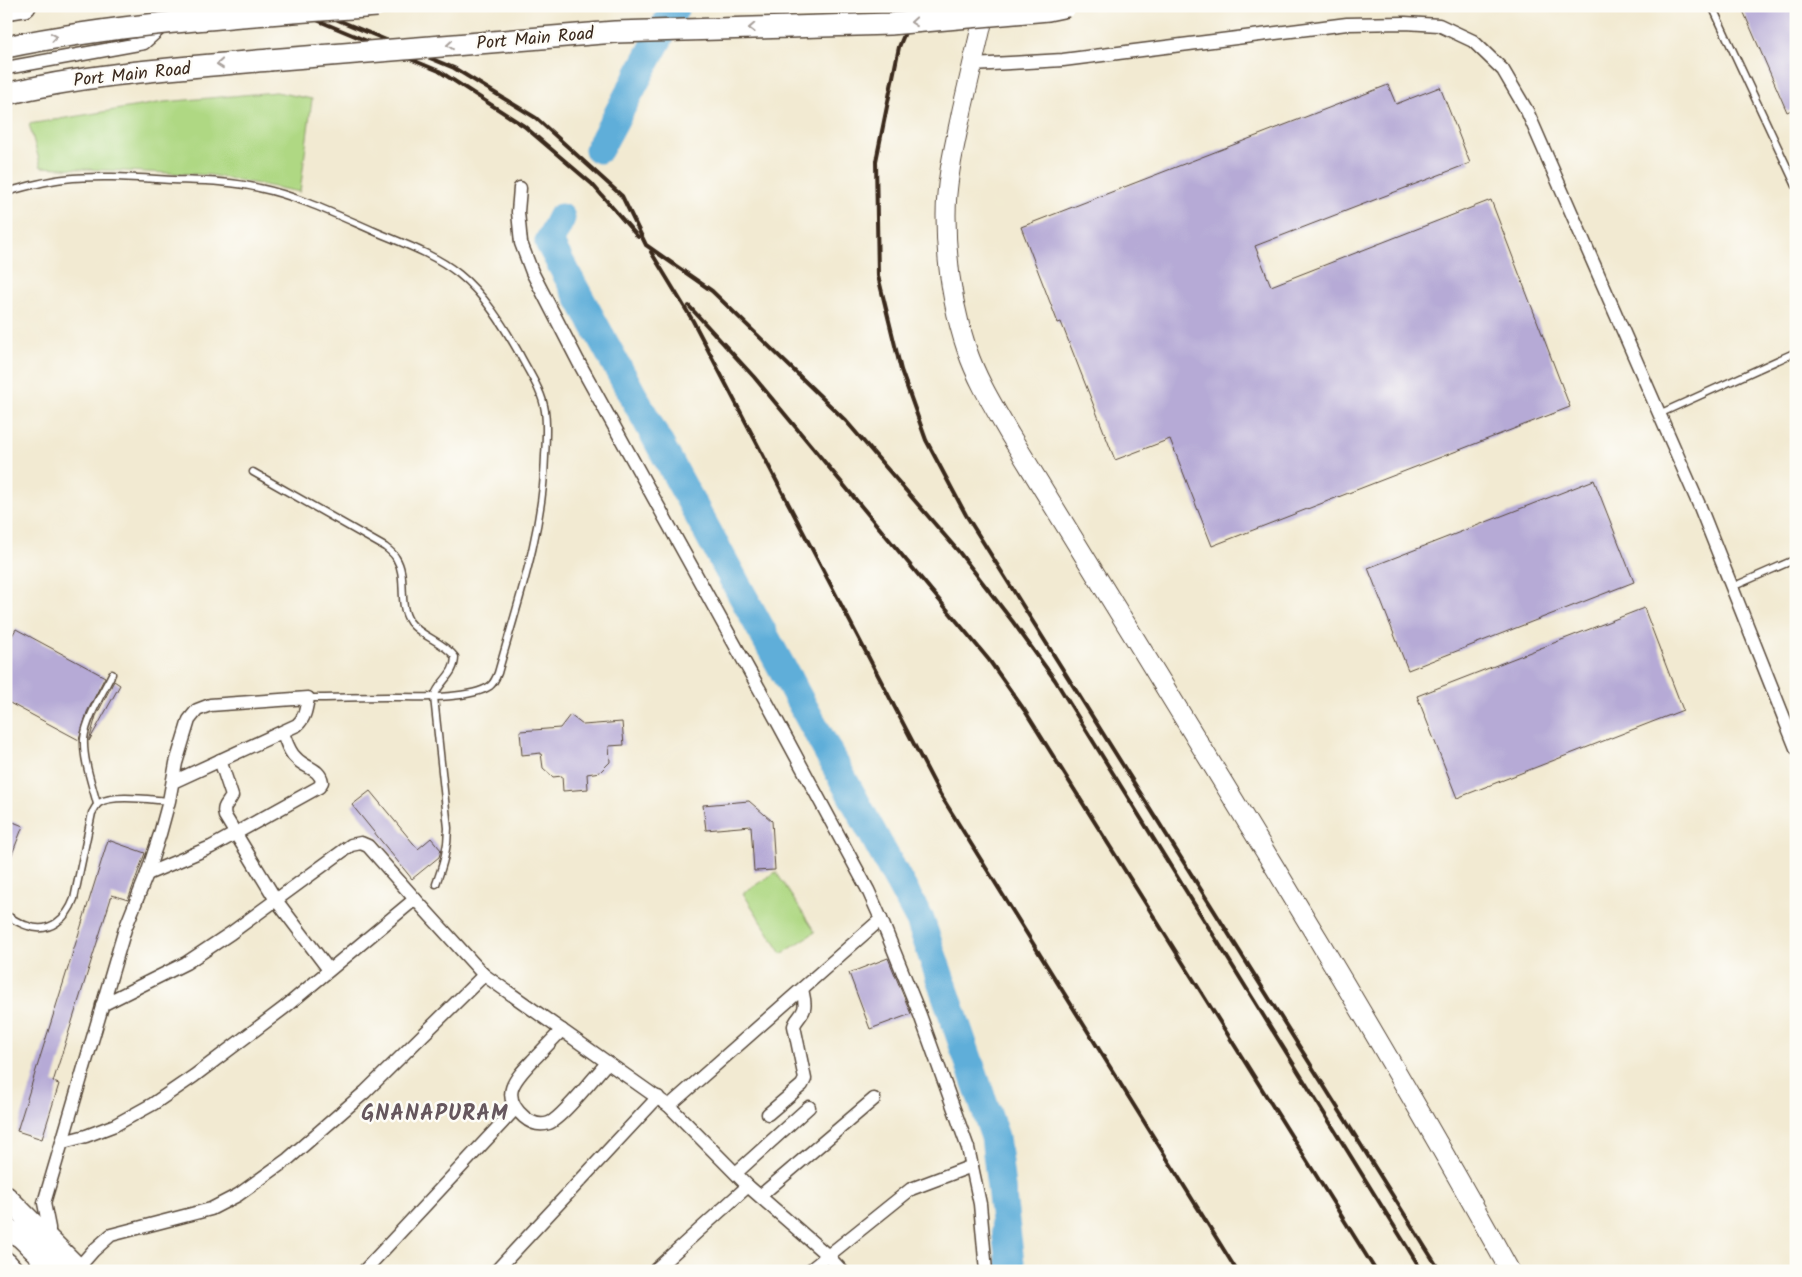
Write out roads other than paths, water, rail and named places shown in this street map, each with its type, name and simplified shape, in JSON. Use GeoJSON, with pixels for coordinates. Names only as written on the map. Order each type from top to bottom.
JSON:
{"type":"FeatureCollection","features":[{"type":"Feature","properties":{"kind":"main road"},"geometry":{"type":"LineString","coordinates":[[6,9],[25,6]]}},
{"type":"Feature","properties":{"kind":"main road"},"geometry":{"type":"LineString","coordinates":[[6,47],[55,37],[121,28],[377,6]]}},
{"type":"Feature","properties":{"kind":"main road","name":"Port Main Road"},"geometry":{"type":"LineString","coordinates":[[6,94],[50,84],[111,75],[269,60],[616,32],[890,24],[1048,10],[1067,6]]}},
{"type":"Feature","properties":{"kind":"main road"},"geometry":{"type":"LineString","coordinates":[[6,1197],[45,1248],[56,1271]]}},
{"type":"Feature","properties":{"kind":"main road"},"geometry":{"type":"LineString","coordinates":[[6,1228],[20,1237],[45,1248],[78,1270]]}},
{"type":"Feature","properties":{"kind":"main road"},"geometry":{"type":"LineString","coordinates":[[6,1263],[13,1271]]}},
{"type":"Feature","properties":{"kind":"street"},"geometry":{"type":"LineString","coordinates":[[6,68],[144,43],[185,6]]}},
{"type":"Feature","properties":{"kind":"street"},"geometry":{"type":"LineString","coordinates":[[986,6],[955,144],[946,214],[947,258],[954,304],[967,351],[982,385],[1010,435],[1360,1010],[1446,1156],[1510,1271]]}},
{"type":"Feature","properties":{"kind":"street"},"geometry":{"type":"LineString","coordinates":[[972,65],[1063,60],[1347,24],[1405,23],[1439,25],[1473,41],[1502,70],[1527,111],[1700,507],[1796,748]]}},
{"type":"Feature","properties":{"kind":"street"},"geometry":{"type":"LineString","coordinates":[[520,188],[518,212],[521,243],[532,272],[578,361],[778,721],[868,890],[881,919],[920,1015],[962,1129],[980,1204],[986,1271]]}},
{"type":"Feature","properties":{"kind":"street"},"geometry":{"type":"LineString","coordinates":[[45,1248],[49,1228],[44,1203],[125,929],[147,874],[169,801],[176,763],[189,720],[196,710],[210,705],[308,698],[302,721],[283,733],[173,782]]}},
{"type":"Feature","properties":{"kind":"street"},"geometry":{"type":"LineString","coordinates":[[147,874],[235,834],[314,790],[322,782],[318,773],[294,757],[283,733]]}},
{"type":"Feature","properties":{"kind":"street"},"geometry":{"type":"LineString","coordinates":[[220,760],[232,796],[223,811],[276,900],[329,970]]}},
{"type":"Feature","properties":{"kind":"street"},"geometry":{"type":"LineString","coordinates":[[102,1005],[186,963],[351,845],[361,843],[368,846],[484,975],[669,1106],[748,1186],[827,1255],[842,1271]]}},
{"type":"Feature","properties":{"kind":"street"},"geometry":{"type":"LineString","coordinates":[[63,1142],[115,1125],[153,1104],[194,1076],[243,1041],[415,900]]}},
{"type":"Feature","properties":{"kind":"street"},"geometry":{"type":"LineString","coordinates":[[669,1106],[881,919]]}},
{"type":"Feature","properties":{"kind":"street"},"geometry":{"type":"LineString","coordinates":[[78,1270],[93,1251],[111,1235],[211,1209],[238,1195],[288,1159],[365,1092],[484,975]]}},
{"type":"Feature","properties":{"kind":"street"},"geometry":{"type":"LineString","coordinates":[[768,1114],[802,1084],[805,1079],[794,1026],[795,1020],[804,1011],[805,1004],[802,989]]}},
{"type":"Feature","properties":{"kind":"street"},"geometry":{"type":"LineString","coordinates":[[562,1030],[518,1075],[512,1085],[511,1096],[516,1109],[529,1121],[539,1125],[550,1123],[560,1115],[607,1063]]}},
{"type":"Feature","properties":{"kind":"street"},"geometry":{"type":"LineString","coordinates":[[496,1271],[658,1097]]}},
{"type":"Feature","properties":{"kind":"street"},"geometry":{"type":"LineString","coordinates":[[760,1196],[874,1099]]}},
{"type":"Feature","properties":{"kind":"street"},"geometry":{"type":"LineString","coordinates":[[736,1173],[809,1107]]}},
{"type":"Feature","properties":{"kind":"street"},"geometry":{"type":"LineString","coordinates":[[364,1271],[516,1109]]}},
{"type":"Feature","properties":{"kind":"street"},"geometry":{"type":"LineString","coordinates":[[809,1271],[911,1189],[972,1166]]}},
{"type":"Feature","properties":{"kind":"street"},"geometry":{"type":"LineString","coordinates":[[654,1271],[748,1186]]}},
{"type":"Feature","properties":{"kind":"lane"},"geometry":{"type":"LineString","coordinates":[[1712,6],[1796,186]]}},
{"type":"Feature","properties":{"kind":"lane"},"geometry":{"type":"LineString","coordinates":[[6,192],[64,179],[85,178],[197,181],[259,188],[298,200],[415,248],[446,265],[473,287],[510,337],[541,395],[545,410],[546,431],[542,503],[526,577],[494,682],[477,691],[434,697],[308,698]]}},
{"type":"Feature","properties":{"kind":"lane"},"geometry":{"type":"LineString","coordinates":[[1659,414],[1796,352]]}},
{"type":"Feature","properties":{"kind":"lane"},"geometry":{"type":"LineString","coordinates":[[253,472],[385,547],[396,556],[401,569],[404,609],[410,621],[419,631],[442,644],[455,658],[455,665],[437,687],[434,697],[448,828],[448,846],[436,884]]}},
{"type":"Feature","properties":{"kind":"lane"},"geometry":{"type":"LineString","coordinates":[[1732,586],[1796,558]]}},
{"type":"Feature","properties":{"kind":"lane"},"geometry":{"type":"LineString","coordinates":[[97,804],[87,762],[84,737],[112,674]]}},
{"type":"Feature","properties":{"kind":"lane"},"geometry":{"type":"LineString","coordinates":[[6,915],[28,926],[39,928],[50,926],[62,920],[70,910],[74,900],[92,813],[97,804],[106,800],[118,799],[169,801]]}},
{"type":"Feature","properties":{"kind":"lane"},"geometry":{"type":"LineString","coordinates":[[26,1271],[45,1248]]}},
{"type":"Feature","properties":{"kind":"waterway"},"geometry":{"type":"LineString","coordinates":[[599,149],[676,6]]}},
{"type":"Feature","properties":{"kind":"waterway"},"geometry":{"type":"LineString","coordinates":[[561,218],[549,242],[920,920],[995,1137],[1011,1271]]}},
{"type":"Feature","properties":{"kind":"railway"},"geometry":{"type":"LineString","coordinates":[[283,6],[439,71],[524,126],[592,184],[638,237]]}},
{"type":"Feature","properties":{"kind":"railway"},"geometry":{"type":"LineString","coordinates":[[304,6],[454,68],[536,118],[622,196],[646,245],[712,291],[846,421],[959,552],[1055,680],[1422,1271]]}},
{"type":"Feature","properties":{"kind":"railway"},"geometry":{"type":"LineString","coordinates":[[916,6],[899,47],[876,161],[878,276],[901,370],[926,440],[966,515],[1440,1271]]}},
{"type":"Feature","properties":{"kind":"railway"},"geometry":{"type":"LineString","coordinates":[[651,252],[693,321],[940,794],[1237,1271]]}},
{"type":"Feature","properties":{"kind":"railway"},"geometry":{"type":"LineString","coordinates":[[689,306],[754,377],[989,660],[1025,711],[1376,1271]]}},
{"type":"Feature","properties":{"kind":"district","name":"GNANAPURAM"},"geometry":{"type":"Point","coordinates":[435,1112]}}]}
